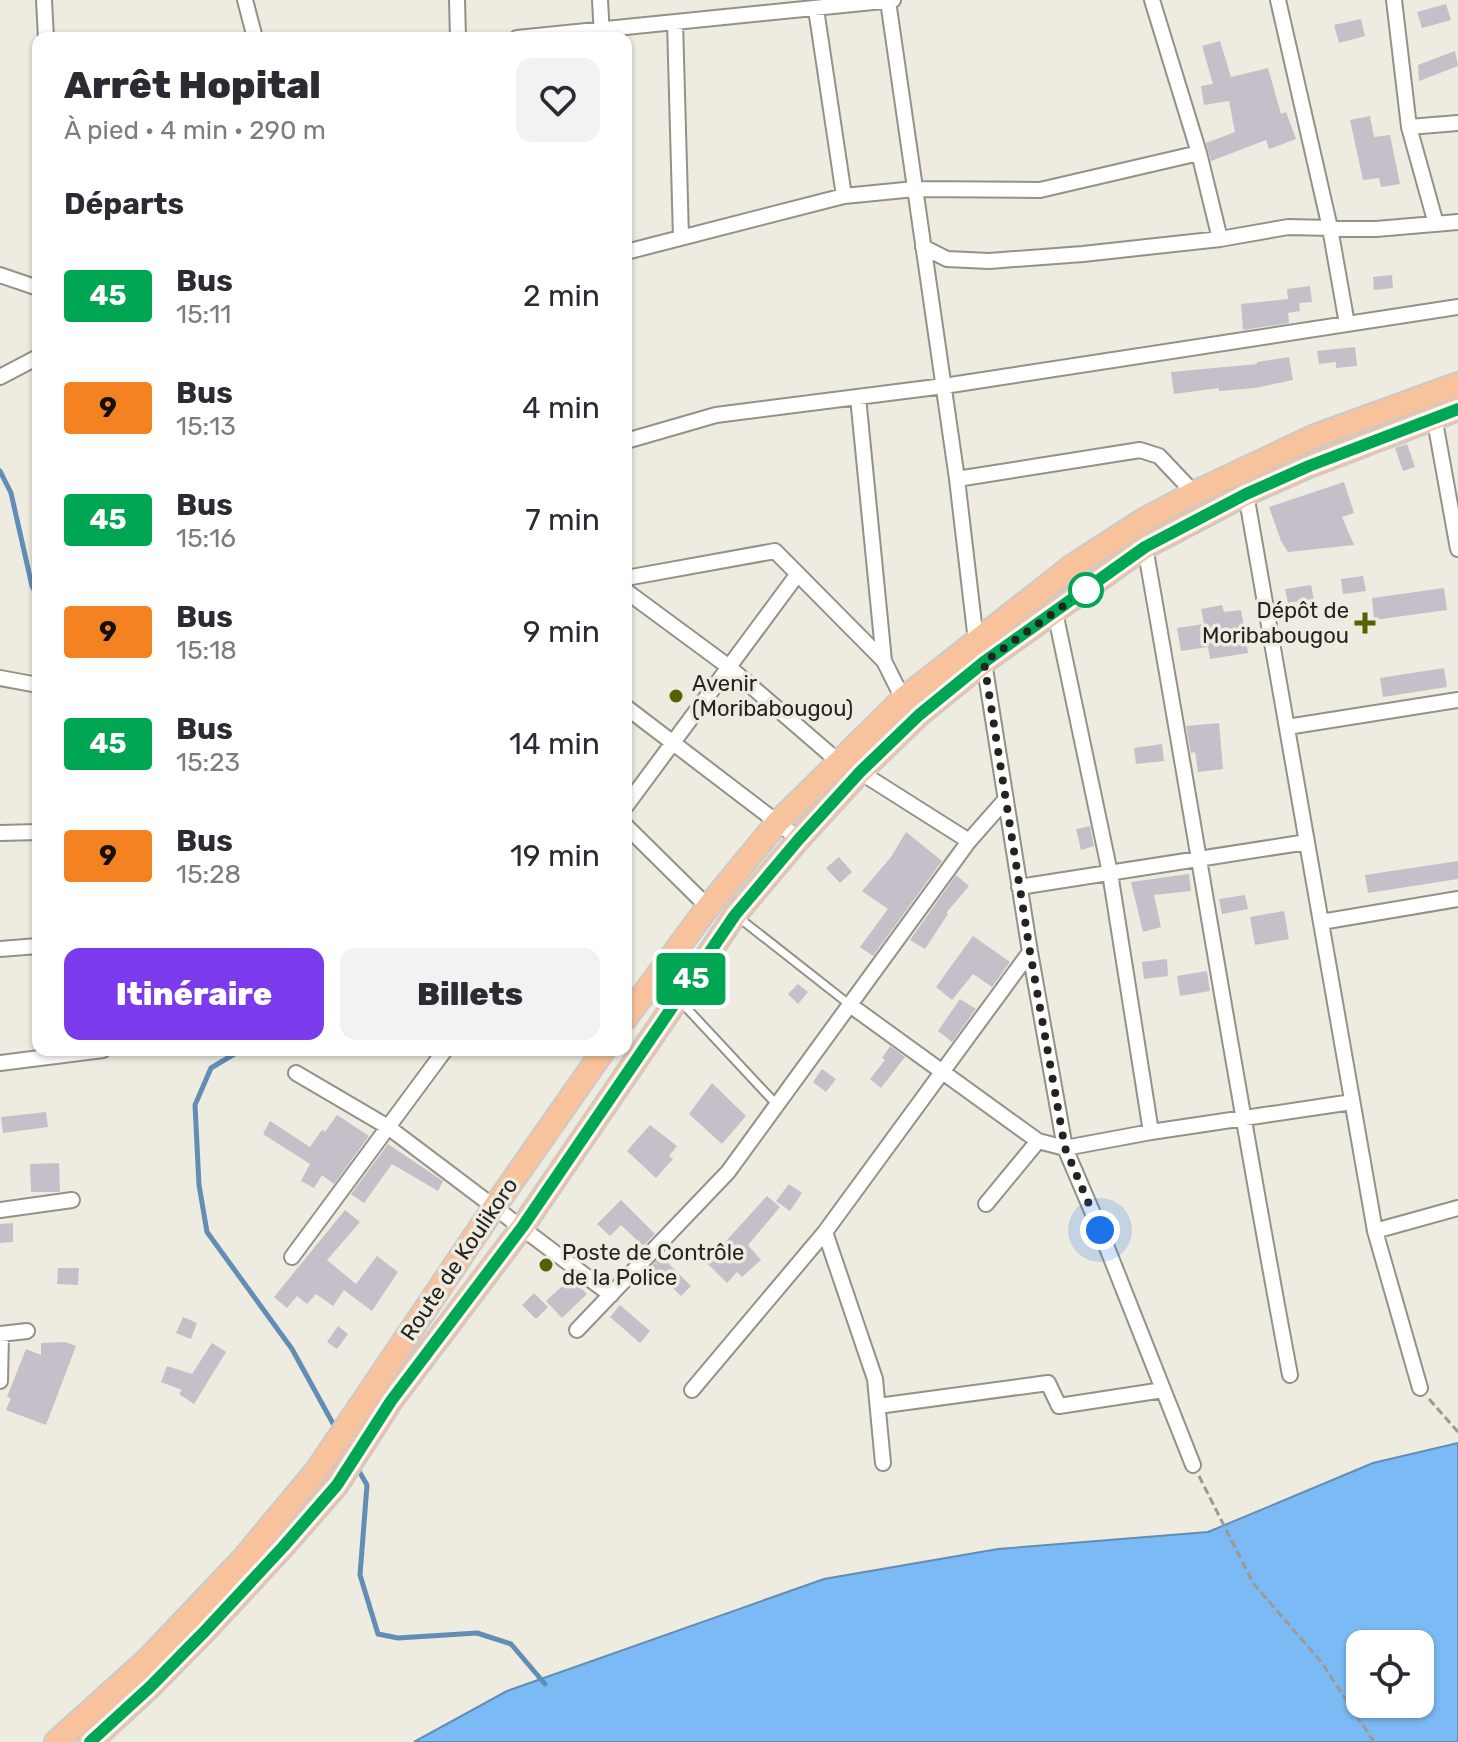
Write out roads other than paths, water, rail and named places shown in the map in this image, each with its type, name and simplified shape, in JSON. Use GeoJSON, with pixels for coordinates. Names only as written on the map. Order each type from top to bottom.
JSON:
{"type":"FeatureCollection","features":[{"type":"Feature","properties":{"kind":"main road","name":"Route de Koulikoro"},"geometry":{"type":"LineString","coordinates":[[56,1742],[147,1660],[243,1559],[523,1226],[735,915],[860,772],[980,651],[1071,567],[1142,521],[1315,436],[1458,384]]}},
{"type":"Feature","properties":{"kind":"main road","name":"Route de Koulikoro"},"geometry":{"type":"LineString","coordinates":[[632,1010],[708,907],[777,823],[903,699],[980,651],[1055,612],[1145,547],[1246,494],[1434,416],[1458,409]]}},
{"type":"Feature","properties":{"kind":"main road","name":"Route de Koulikoro"},"geometry":{"type":"LineString","coordinates":[[90,1742],[205,1631],[337,1485],[382,1394],[495,1206],[600,1056]]}},
{"type":"Feature","properties":{"kind":"street"},"geometry":{"type":"LineString","coordinates":[[44,0],[46,32]]}},
{"type":"Feature","properties":{"kind":"street"},"geometry":{"type":"LineString","coordinates":[[245,0],[253,32]]}},
{"type":"Feature","properties":{"kind":"street"},"geometry":{"type":"LineString","coordinates":[[457,0],[458,32]]}},
{"type":"Feature","properties":{"kind":"street"},"geometry":{"type":"LineString","coordinates":[[600,0],[602,32]]}},
{"type":"Feature","properties":{"kind":"street"},"geometry":{"type":"LineString","coordinates":[[740,0],[740,16]]}},
{"type":"Feature","properties":{"kind":"street"},"geometry":{"type":"LineString","coordinates":[[1152,0],[1199,153],[1220,239]]}},
{"type":"Feature","properties":{"kind":"street"},"geometry":{"type":"LineString","coordinates":[[1278,0],[1330,228],[1347,324]]}},
{"type":"Feature","properties":{"kind":"street"},"geometry":{"type":"LineString","coordinates":[[1394,0],[1409,127],[1436,224]]}},
{"type":"Feature","properties":{"kind":"street"},"geometry":{"type":"LineString","coordinates":[[614,32],[675,22],[890,1],[980,651],[1065,1148],[1193,1465]]}},
{"type":"Feature","properties":{"kind":"street"},"geometry":{"type":"LineString","coordinates":[[816,9],[844,196]]}},
{"type":"Feature","properties":{"kind":"street"},"geometry":{"type":"LineString","coordinates":[[675,22],[681,238]]}},
{"type":"Feature","properties":{"kind":"street"},"geometry":{"type":"LineString","coordinates":[[1409,127],[1458,123]]}},
{"type":"Feature","properties":{"kind":"street"},"geometry":{"type":"LineString","coordinates":[[632,250],[844,196],[915,189],[1040,190],[1199,153]]}},
{"type":"Feature","properties":{"kind":"street"},"geometry":{"type":"LineString","coordinates":[[923,247],[947,259],[989,261],[1220,239],[1288,227],[1407,228],[1458,222]]}},
{"type":"Feature","properties":{"kind":"street"},"geometry":{"type":"LineString","coordinates":[[0,275],[32,286]]}},
{"type":"Feature","properties":{"kind":"street"},"geometry":{"type":"LineString","coordinates":[[632,439],[716,415],[944,386],[1458,307]]}},
{"type":"Feature","properties":{"kind":"street"},"geometry":{"type":"LineString","coordinates":[[0,377],[32,360]]}},
{"type":"Feature","properties":{"kind":"street"},"geometry":{"type":"LineString","coordinates":[[858,397],[884,661]]}},
{"type":"Feature","properties":{"kind":"street"},"geometry":{"type":"LineString","coordinates":[[1434,416],[1458,549]]}},
{"type":"Feature","properties":{"kind":"street"},"geometry":{"type":"LineString","coordinates":[[957,479],[1140,450],[1159,456],[1194,493]]}},
{"type":"Feature","properties":{"kind":"street"},"geometry":{"type":"LineString","coordinates":[[1246,494],[1375,1231],[1420,1388]]}},
{"type":"Feature","properties":{"kind":"street"},"geometry":{"type":"LineString","coordinates":[[1145,547],[1200,859],[1241,1118],[1290,1375]]}},
{"type":"Feature","properties":{"kind":"street"},"geometry":{"type":"LineString","coordinates":[[632,577],[775,551],[884,661],[903,699]]}},
{"type":"Feature","properties":{"kind":"street"},"geometry":{"type":"LineString","coordinates":[[632,798],[797,575]]}},
{"type":"Feature","properties":{"kind":"street"},"geometry":{"type":"LineString","coordinates":[[632,595],[729,667],[839,762]]}},
{"type":"Feature","properties":{"kind":"street"},"geometry":{"type":"LineString","coordinates":[[1055,612],[1110,873],[1151,1132]]}},
{"type":"Feature","properties":{"kind":"street"},"geometry":{"type":"LineString","coordinates":[[0,678],[32,684]]}},
{"type":"Feature","properties":{"kind":"street"},"geometry":{"type":"LineString","coordinates":[[1287,727],[1458,700]]}},
{"type":"Feature","properties":{"kind":"street"},"geometry":{"type":"LineString","coordinates":[[632,711],[799,839]]}},
{"type":"Feature","properties":{"kind":"street"},"geometry":{"type":"LineString","coordinates":[[860,772],[969,841]]}},
{"type":"Feature","properties":{"kind":"street"},"geometry":{"type":"LineString","coordinates":[[577,1330],[728,1172],[969,841],[1006,799]]}},
{"type":"Feature","properties":{"kind":"street"},"geometry":{"type":"LineString","coordinates":[[0,833],[32,832]]}},
{"type":"Feature","properties":{"kind":"street"},"geometry":{"type":"LineString","coordinates":[[632,832],[708,907]]}},
{"type":"Feature","properties":{"kind":"street"},"geometry":{"type":"LineString","coordinates":[[1019,887],[1307,842]]}},
{"type":"Feature","properties":{"kind":"street"},"geometry":{"type":"LineString","coordinates":[[1321,922],[1458,899]]}},
{"type":"Feature","properties":{"kind":"street"},"geometry":{"type":"LineString","coordinates":[[0,949],[32,946]]}},
{"type":"Feature","properties":{"kind":"street"},"geometry":{"type":"LineString","coordinates":[[692,1390],[825,1232],[1030,952]]}},
{"type":"Feature","properties":{"kind":"street"},"geometry":{"type":"LineString","coordinates":[[850,1005],[1038,1141],[1065,1148],[1352,1102]]}},
{"type":"Feature","properties":{"kind":"street"},"geometry":{"type":"LineString","coordinates":[[0,1063],[64,1056]]}},
{"type":"Feature","properties":{"kind":"street"},"geometry":{"type":"LineString","coordinates":[[292,1257],[441,1056]]}},
{"type":"Feature","properties":{"kind":"street"},"geometry":{"type":"LineString","coordinates":[[296,1073],[388,1127],[611,1295]]}},
{"type":"Feature","properties":{"kind":"street"},"geometry":{"type":"LineString","coordinates":[[986,1204],[1038,1141]]}},
{"type":"Feature","properties":{"kind":"street"},"geometry":{"type":"LineString","coordinates":[[0,1210],[72,1200]]}},
{"type":"Feature","properties":{"kind":"street"},"geometry":{"type":"LineString","coordinates":[[1375,1231],[1458,1208]]}},
{"type":"Feature","properties":{"kind":"street"},"geometry":{"type":"LineString","coordinates":[[825,1232],[875,1379],[883,1463]]}},
{"type":"Feature","properties":{"kind":"street"},"geometry":{"type":"LineString","coordinates":[[0,1381],[0,1334],[27,1331]]}},
{"type":"Feature","properties":{"kind":"street"},"geometry":{"type":"LineString","coordinates":[[878,1406],[1048,1383],[1059,1406],[1163,1390]]}},
{"type":"Feature","properties":{"kind":"lane"},"geometry":{"type":"LineString","coordinates":[[735,915],[850,1005]]}},
{"type":"Feature","properties":{"kind":"lane"},"geometry":{"type":"LineString","coordinates":[[677,999],[777,1105]]}},
{"type":"Feature","properties":{"kind":"water"},"geometry":{"type":"Polygon","coordinates":[[[1458,1443],[1458,1742],[414,1742],[507,1691],[824,1579],[998,1549],[1208,1532],[1373,1463],[1458,1443]]]}},
{"type":"Feature","properties":{"kind":"waterway"},"geometry":{"type":"LineString","coordinates":[[0,471],[11,493],[32,586]]}},
{"type":"Feature","properties":{"kind":"waterway"},"geometry":{"type":"LineString","coordinates":[[231,1056],[211,1068],[195,1105],[199,1185],[207,1232],[292,1349],[336,1429]]}},
{"type":"Feature","properties":{"kind":"waterway"},"geometry":{"type":"LineString","coordinates":[[356,1466],[367,1485],[360,1575],[378,1634],[398,1638],[477,1633],[511,1644],[545,1684]]}},
{"type":"Feature","properties":{"kind":"place","name":"Dépôt de Moribabougou"},"geometry":{"type":"Point","coordinates":[1365,623]}},
{"type":"Feature","properties":{"kind":"place","name":"Avenir (Moribabougou)"},"geometry":{"type":"Point","coordinates":[676,696]}},
{"type":"Feature","properties":{"kind":"place","name":"Poste de Contrôle de la Police"},"geometry":{"type":"Point","coordinates":[546,1265]}}]}
